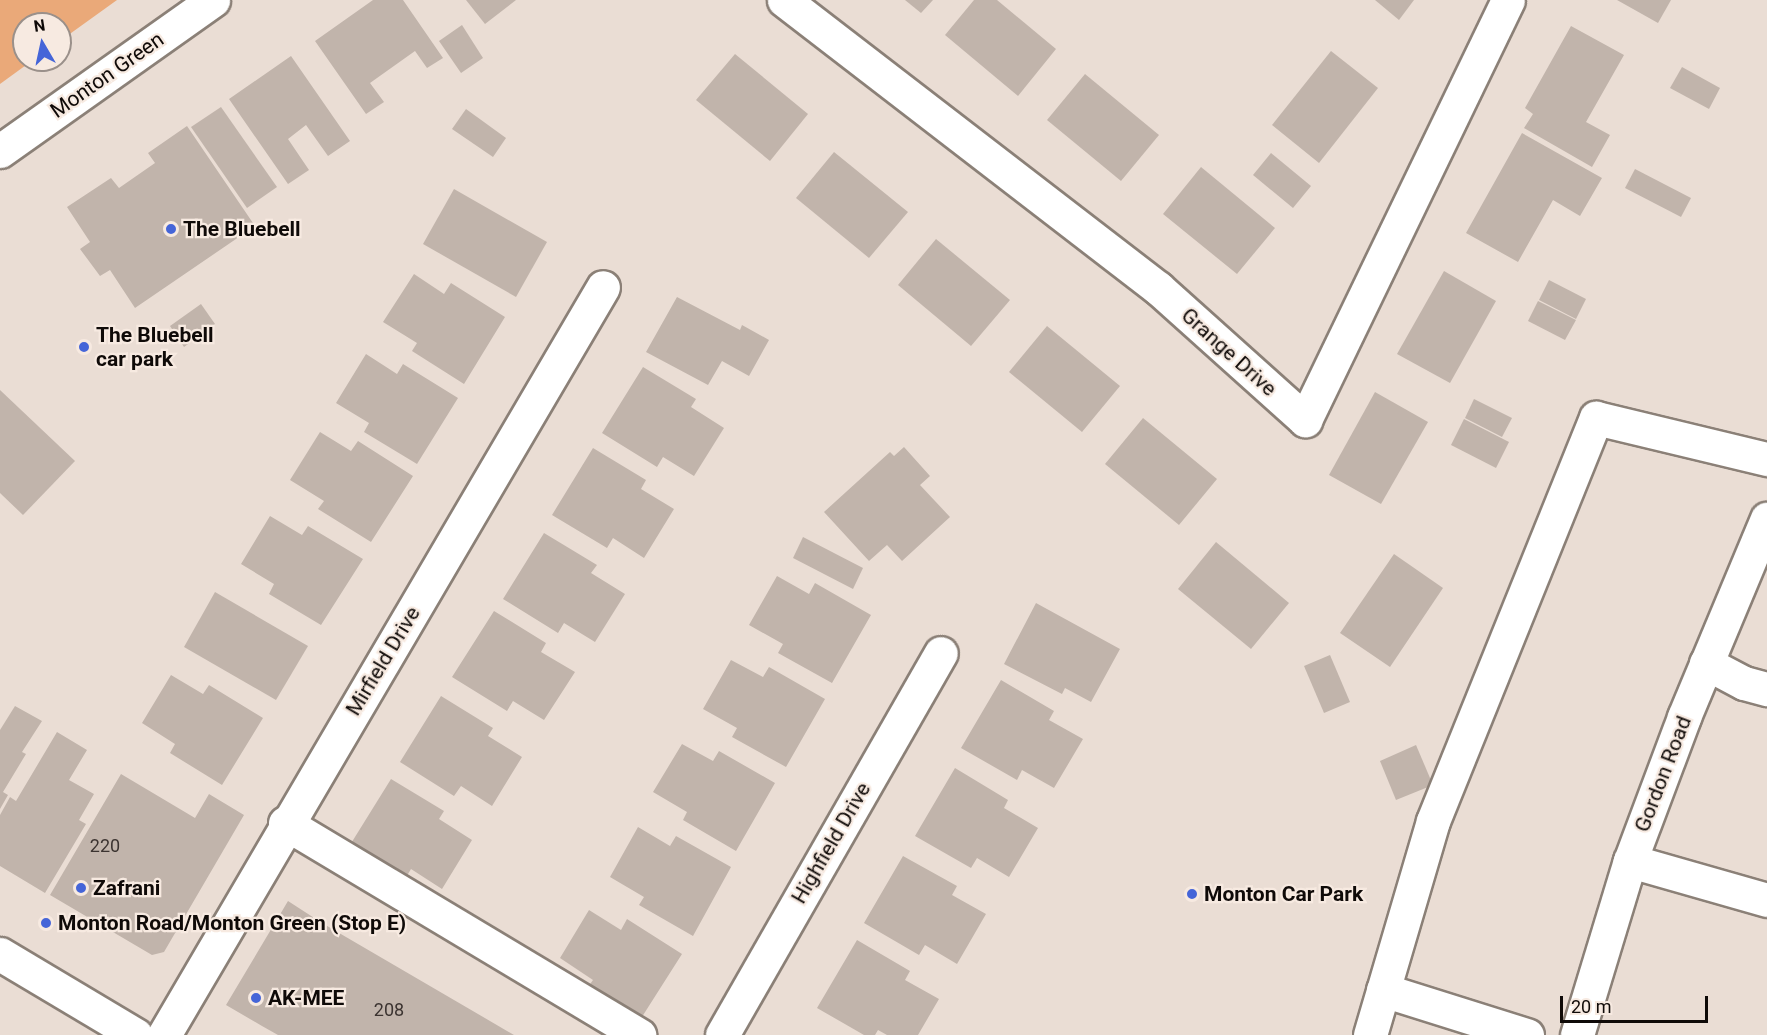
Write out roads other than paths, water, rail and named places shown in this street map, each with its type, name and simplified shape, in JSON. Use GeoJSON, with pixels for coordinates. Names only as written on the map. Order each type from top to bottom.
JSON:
{"type":"FeatureCollection","features":[{"type":"Feature","properties":{"kind":"street","name":"Monton Green"},"geometry":{"type":"LineString","coordinates":[[0,151],[213,0]]}},
{"type":"Feature","properties":{"kind":"street","name":"Grange Drive"},"geometry":{"type":"LineString","coordinates":[[784,0],[1158,288],[1305,420],[1509,0]]}},
{"type":"Feature","properties":{"kind":"street","name":"Mirfield Drive"},"geometry":{"type":"LineString","coordinates":[[164,1035],[285,823],[603,287]]}},
{"type":"Feature","properties":{"kind":"street"},"geometry":{"type":"LineString","coordinates":[[1370,1035],[1433,821],[1596,418],[1767,459]]}},
{"type":"Feature","properties":{"kind":"street","name":"Gordon Road"},"geometry":{"type":"LineString","coordinates":[[1577,1035],[1630,861],[1706,663],[1767,519]]}},
{"type":"Feature","properties":{"kind":"street","name":"Highfield Drive"},"geometry":{"type":"LineString","coordinates":[[722,1035],[940,653]]}},
{"type":"Feature","properties":{"kind":"street"},"geometry":{"type":"LineString","coordinates":[[1706,663],[1744,683],[1767,689]]}},
{"type":"Feature","properties":{"kind":"street"},"geometry":{"type":"LineString","coordinates":[[285,823],[639,1035]]}},
{"type":"Feature","properties":{"kind":"street"},"geometry":{"type":"LineString","coordinates":[[1630,861],[1767,900]]}},
{"type":"Feature","properties":{"kind":"street"},"geometry":{"type":"LineString","coordinates":[[0,954],[136,1035]]}},
{"type":"Feature","properties":{"kind":"street"},"geometry":{"type":"LineString","coordinates":[[1383,990],[1527,1035]]}},
{"type":"Feature","properties":{"kind":"place","name":"The Bluebell"},"geometry":{"type":"Point","coordinates":[171,229]}},
{"type":"Feature","properties":{"kind":"place","name":"The Bluebell car park"},"geometry":{"type":"Point","coordinates":[84,347]}},
{"type":"Feature","properties":{"kind":"place","name":"Zafrani"},"geometry":{"type":"Point","coordinates":[81,888]}},
{"type":"Feature","properties":{"kind":"place","name":"Monton Car Park"},"geometry":{"type":"Point","coordinates":[1192,894]}},
{"type":"Feature","properties":{"kind":"place","name":"Monton Road/Monton Green (Stop E)"},"geometry":{"type":"Point","coordinates":[46,923]}},
{"type":"Feature","properties":{"kind":"place","name":"AK-MEE"},"geometry":{"type":"Point","coordinates":[256,998]}}]}
